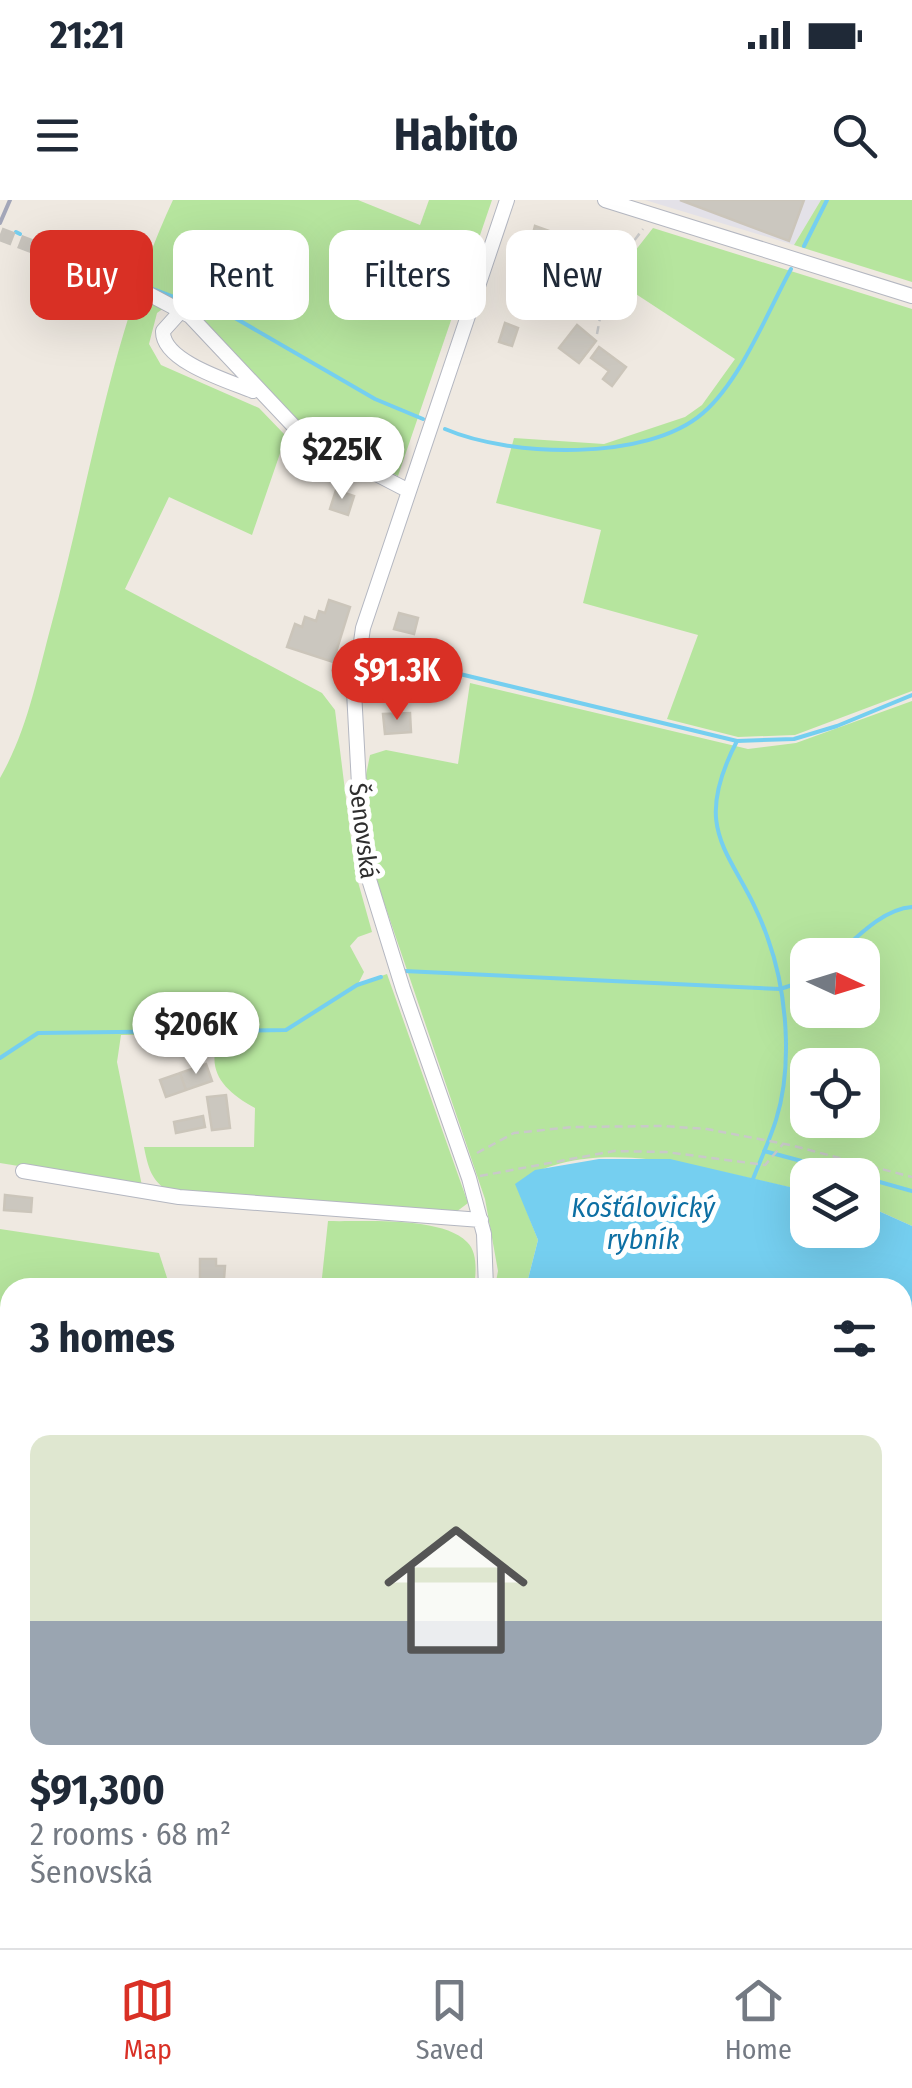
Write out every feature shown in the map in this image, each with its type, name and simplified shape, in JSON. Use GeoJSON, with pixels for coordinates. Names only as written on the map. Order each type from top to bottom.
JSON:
{"type":"FeatureCollection","features":[{"type":"Feature","properties":{"kind":"street","name":"Šenovská"},"geometry":{"type":"LineString","coordinates":[[485,1278],[481,1220],[469,1178],[363,860],[354,692],[356,656],[506,200]]}},
{"type":"Feature","properties":{"kind":"street"},"geometry":{"type":"LineString","coordinates":[[605,200],[912,296]]}},
{"type":"Feature","properties":{"kind":"street"},"geometry":{"type":"LineString","coordinates":[[173,319],[162,331],[170,351],[258,393]]}},
{"type":"Feature","properties":{"kind":"street"},"geometry":{"type":"LineString","coordinates":[[193,320],[258,393],[303,436],[409,491]]}},
{"type":"Feature","properties":{"kind":"street"},"geometry":{"type":"LineString","coordinates":[[22,1171],[179,1197],[481,1220]]}},
{"type":"Feature","properties":{"kind":"path"},"geometry":{"type":"LineString","coordinates":[[596,334],[608,275],[653,216]]}},
{"type":"Feature","properties":{"kind":"path"},"geometry":{"type":"LineString","coordinates":[[463,1161],[514,1133],[573,1127],[662,1126],[759,1140],[912,1177]]}},
{"type":"Feature","properties":{"kind":"path"},"geometry":{"type":"LineString","coordinates":[[469,1178],[614,1151],[767,1163],[780,1145]]}},
{"type":"Feature","properties":{"kind":"shaded area"},"geometry":{"type":"Polygon","coordinates":[[[645,200],[821,200],[794,245],[645,200]]]}},
{"type":"Feature","properties":{"kind":"green space"},"geometry":{"type":"Polygon","coordinates":[[[173,200],[358,200],[420,225],[429,200],[492,200],[482,230],[329,230],[329,320],[451,320],[398,476],[306,430],[203,320],[309,320],[309,230],[173,230],[173,301],[157,313],[149,344],[161,365],[259,408],[286,436],[252,535],[169,497],[125,589],[322,693],[335,710],[355,871],[372,932],[358,937],[350,946],[364,972],[358,984],[387,974],[468,1203],[456,1212],[168,1191],[162,1187],[151,1172],[144,1147],[254,1147],[255,1108],[225,1086],[215,1067],[222,1033],[121,1035],[117,1062],[142,1186],[0,1163],[0,778],[36,685],[128,320],[153,320],[153,246],[173,200]]]}},
{"type":"Feature","properties":{"kind":"green space"},"geometry":{"type":"Polygon","coordinates":[[[821,200],[912,200],[912,282],[794,245],[821,200]]]}},
{"type":"Feature","properties":{"kind":"green space"},"geometry":{"type":"Polygon","coordinates":[[[653,228],[912,309],[912,691],[795,735],[738,737],[667,719],[698,635],[583,603],[601,530],[496,503],[514,438],[604,444],[685,417],[702,405],[735,359],[637,295],[637,248],[653,228]]]}},
{"type":"Feature","properties":{"kind":"green space"},"geometry":{"type":"Polygon","coordinates":[[[470,683],[748,749],[796,743],[912,701],[912,1226],[880,1212],[880,1158],[790,1158],[790,1187],[659,1160],[582,1159],[547,1168],[516,1184],[538,1240],[528,1278],[497,1278],[485,1199],[375,876],[366,775],[370,755],[386,750],[458,764],[470,683]]]}},
{"type":"Feature","properties":{"kind":"green space"},"geometry":{"type":"Polygon","coordinates":[[[328,1221],[401,1222],[440,1228],[467,1242],[476,1270],[475,1278],[322,1278],[328,1221]]]}},
{"type":"Feature","properties":{"kind":"green space"},"geometry":{"type":"Polygon","coordinates":[[[0,1229],[159,1253],[167,1278],[0,1278],[0,1229]]]}},
{"type":"Feature","properties":{"kind":"water","name":"Košťálovický rybník"},"geometry":{"type":"Polygon","coordinates":[[[599,1159],[670,1159],[790,1187],[790,1248],[880,1248],[880,1212],[912,1226],[912,1278],[528,1278],[538,1240],[515,1184],[535,1170],[599,1159]]]}},
{"type":"Feature","properties":{"kind":"building"},"geometry":{"type":"Polygon","coordinates":[[[680,200],[804,200],[789,241],[680,200]]]}},
{"type":"Feature","properties":{"kind":"building"},"geometry":{"type":"Polygon","coordinates":[[[505,323],[518,328],[512,346],[499,342],[505,323]]]}},
{"type":"Feature","properties":{"kind":"building"},"geometry":{"type":"Polygon","coordinates":[[[577,325],[596,341],[579,363],[559,348],[577,325]]]}},
{"type":"Feature","properties":{"kind":"building"},"geometry":{"type":"Polygon","coordinates":[[[599,347],[626,367],[612,386],[603,379],[609,371],[591,358],[599,347]]]}},
{"type":"Feature","properties":{"kind":"building"},"geometry":{"type":"Polygon","coordinates":[[[336,490],[354,496],[348,515],[330,509],[336,490]]]}},
{"type":"Feature","properties":{"kind":"building"},"geometry":{"type":"Polygon","coordinates":[[[329,600],[350,607],[333,662],[287,647],[295,624],[302,627],[305,617],[316,621],[319,611],[325,613],[329,600]]]}},
{"type":"Feature","properties":{"kind":"building"},"geometry":{"type":"Polygon","coordinates":[[[399,613],[418,618],[414,634],[394,629],[399,613]]]}},
{"type":"Feature","properties":{"kind":"building"},"geometry":{"type":"Polygon","coordinates":[[[410,713],[411,732],[385,734],[383,714],[410,713]]]}},
{"type":"Feature","properties":{"kind":"building"},"geometry":{"type":"Polygon","coordinates":[[[206,1064],[212,1081],[186,1090],[180,1073],[206,1064]]]}},
{"type":"Feature","properties":{"kind":"building"},"geometry":{"type":"Polygon","coordinates":[[[180,1073],[186,1090],[166,1097],[160,1080],[180,1073]]]}},
{"type":"Feature","properties":{"kind":"building"},"geometry":{"type":"Polygon","coordinates":[[[226,1095],[230,1128],[212,1130],[207,1097],[226,1095]]]}},
{"type":"Feature","properties":{"kind":"building"},"geometry":{"type":"Polygon","coordinates":[[[203,1116],[205,1127],[176,1133],[174,1122],[203,1116]]]}},
{"type":"Feature","properties":{"kind":"building"},"geometry":{"type":"Polygon","coordinates":[[[5,1195],[32,1198],[31,1212],[4,1210],[5,1195]]]}},
{"type":"Feature","properties":{"kind":"building"},"geometry":{"type":"Polygon","coordinates":[[[200,1259],[216,1259],[216,1266],[225,1266],[224,1278],[200,1278],[200,1259]]]}},
{"type":"Feature","properties":{"kind":"waterway"},"geometry":{"type":"LineString","coordinates":[[804,246],[827,200]]}},
{"type":"Feature","properties":{"kind":"waterway"},"geometry":{"type":"LineString","coordinates":[[16,232],[20,234]]}},
{"type":"Feature","properties":{"kind":"waterway"},"geometry":{"type":"LineString","coordinates":[[445,429],[505,445],[577,450],[614,447],[679,429],[703,413],[729,383],[791,269]]}},
{"type":"Feature","properties":{"kind":"waterway"},"geometry":{"type":"LineString","coordinates":[[153,289],[177,298],[197,296],[375,399],[423,419]]}},
{"type":"Feature","properties":{"kind":"waterway"},"geometry":{"type":"LineString","coordinates":[[369,652],[737,741]]}},
{"type":"Feature","properties":{"kind":"waterway"},"geometry":{"type":"LineString","coordinates":[[751,1184],[781,1099],[786,1029],[780,982],[768,939],[722,844],[716,801],[722,774],[737,741],[794,739],[912,695]]}},
{"type":"Feature","properties":{"kind":"waterway"},"geometry":{"type":"LineString","coordinates":[[855,938],[881,918],[912,907]]}},
{"type":"Feature","properties":{"kind":"waterway"},"geometry":{"type":"LineString","coordinates":[[404,971],[780,989],[790,986]]}},
{"type":"Feature","properties":{"kind":"waterway"},"geometry":{"type":"LineString","coordinates":[[0,1058],[38,1033],[286,1030],[357,985],[381,977]]}},
{"type":"Feature","properties":{"kind":"waterway"},"geometry":{"type":"LineString","coordinates":[[764,1151],[790,1158]]}},
{"type":"Feature","properties":{"kind":"waterway"},"geometry":{"type":"LineString","coordinates":[[880,1182],[912,1191]]}},
{"type":"Feature","properties":{"kind":"tunnel"},"geometry":{"type":"LineString","coordinates":[[0,234],[30,246]]}},
{"type":"Feature","properties":{"kind":"railway"},"geometry":{"type":"LineString","coordinates":[[0,223],[10,200]]}}]}
